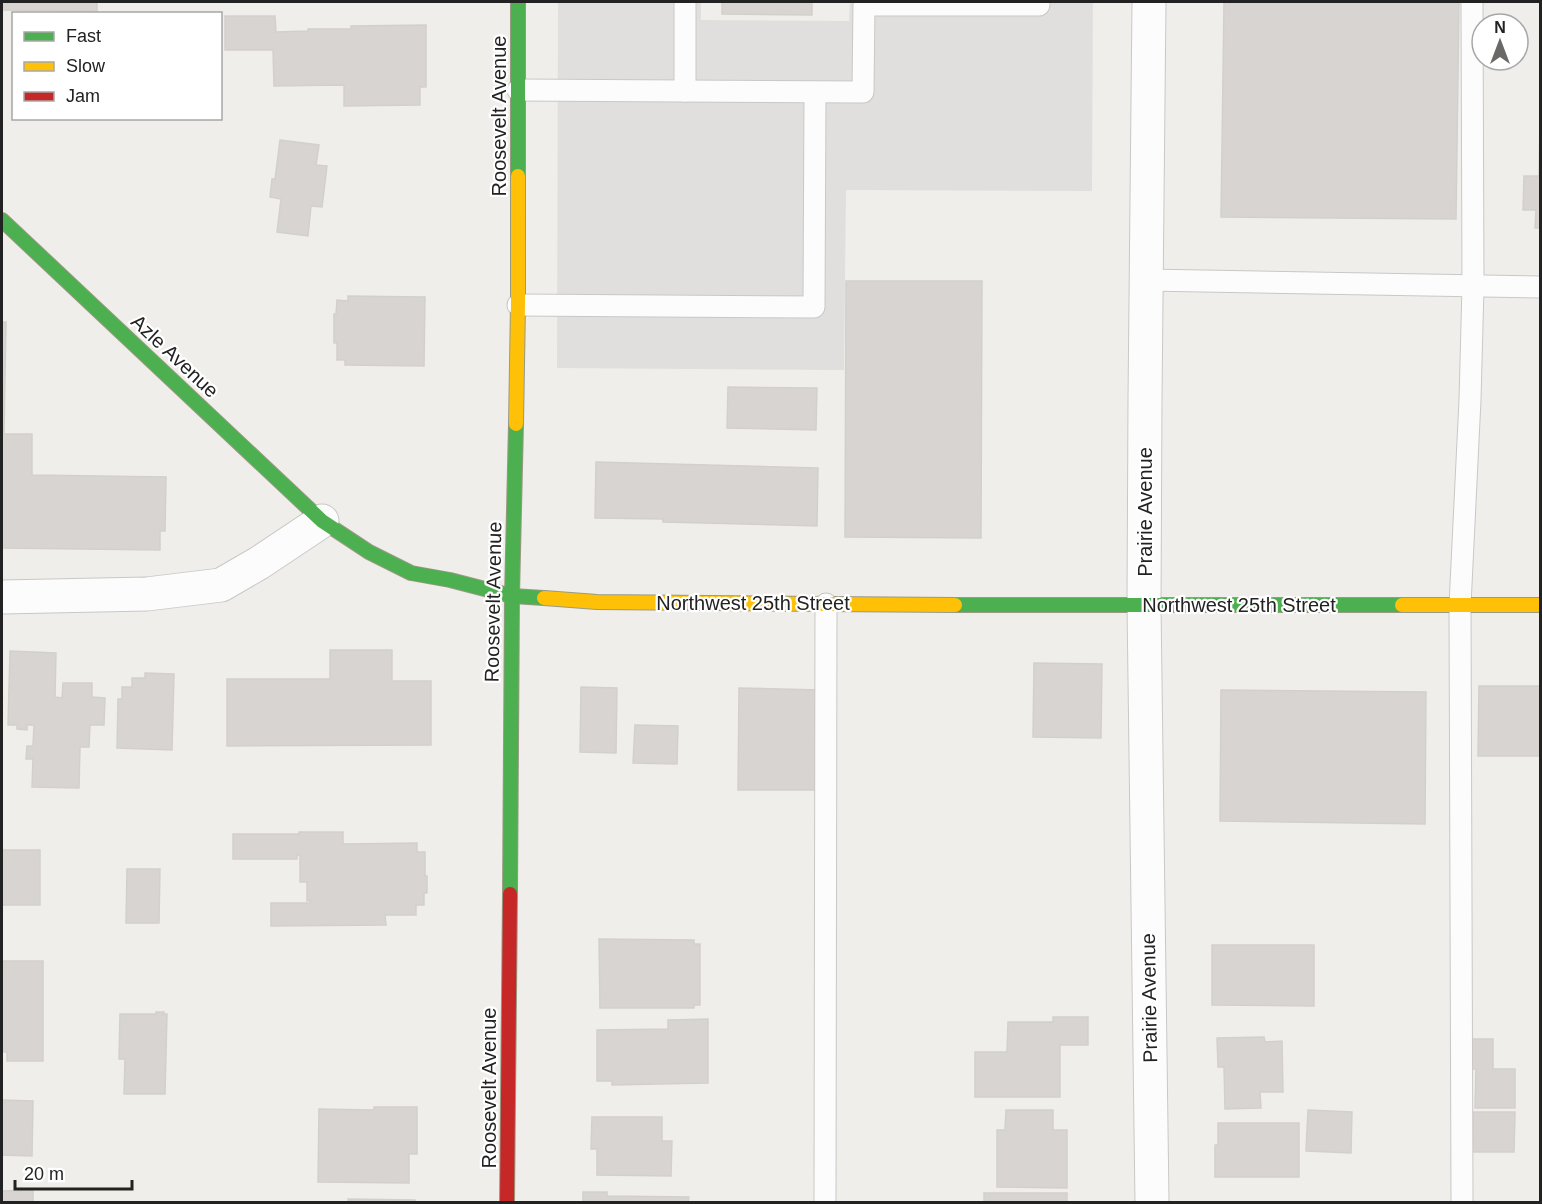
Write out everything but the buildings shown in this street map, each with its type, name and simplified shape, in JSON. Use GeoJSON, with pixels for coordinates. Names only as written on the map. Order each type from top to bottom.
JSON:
{"type":"FeatureCollection","features":[{"type":"Feature","properties":{"kind":"street","name":"Roosevelt Avenue"},"geometry":{"type":"LineString","coordinates":[[507,1203],[513,596],[519,305],[519,2]]}},
{"type":"Feature","properties":{"kind":"street","name":"Prairie Avenue"},"geometry":{"type":"LineString","coordinates":[[1149,2],[1144,605],[1152,1203]]}},
{"type":"Feature","properties":{"kind":"street","name":"Azle Avenue"},"geometry":{"type":"LineString","coordinates":[[2,219],[322,521]]}},
{"type":"Feature","properties":{"kind":"street","name":"Northwest 25th Street"},"geometry":{"type":"LineString","coordinates":[[322,521],[369,552],[411,573],[513,596],[597,602],[1540,605]]}},
{"type":"Feature","properties":{"kind":"street"},"geometry":{"type":"LineString","coordinates":[[2,597],[147,594],[221,585],[322,521]]}},
{"type":"Feature","properties":{"kind":"lane"},"geometry":{"type":"LineString","coordinates":[[685,2],[685,91]]}},
{"type":"Feature","properties":{"kind":"lane"},"geometry":{"type":"LineString","coordinates":[[519,90],[863,92],[864,5],[1040,5],[1040,2]]}},
{"type":"Feature","properties":{"kind":"lane"},"geometry":{"type":"LineString","coordinates":[[1462,1203],[1460,605],[1470,411],[1473,287],[1472,2]]}},
{"type":"Feature","properties":{"kind":"lane"},"geometry":{"type":"LineString","coordinates":[[519,305],[814,307],[815,92]]}},
{"type":"Feature","properties":{"kind":"lane"},"geometry":{"type":"LineString","coordinates":[[1147,280],[1540,287]]}},
{"type":"Feature","properties":{"kind":"lane"},"geometry":{"type":"LineString","coordinates":[[825,1203],[826,604]]}},
{"type":"Feature","properties":{"kind":"shaded area"},"geometry":{"type":"Polygon","coordinates":[[[558,2],[701,2],[701,20],[849,21],[850,2],[1093,2],[1092,191],[846,190],[844,370],[557,368],[558,2]]]}},
{"type":"Feature","properties":{"kind":"traffic: fast"},"geometry":{"type":"LineString","coordinates":[[518,2],[518,176]]}},
{"type":"Feature","properties":{"kind":"traffic: fast"},"geometry":{"type":"LineString","coordinates":[[2,220],[322,521],[369,552],[411,573],[450,580],[512,596],[544,598]]}},
{"type":"Feature","properties":{"kind":"traffic: fast"},"geometry":{"type":"LineString","coordinates":[[510,894],[512,596],[516,424]]}},
{"type":"Feature","properties":{"kind":"traffic: fast"},"geometry":{"type":"LineString","coordinates":[[955,605],[1402,605]]}},
{"type":"Feature","properties":{"kind":"traffic: slow"},"geometry":{"type":"LineString","coordinates":[[516,424],[518,176]]}},
{"type":"Feature","properties":{"kind":"traffic: slow"},"geometry":{"type":"LineString","coordinates":[[544,598],[597,602],[955,605]]}},
{"type":"Feature","properties":{"kind":"traffic: slow"},"geometry":{"type":"LineString","coordinates":[[1402,605],[1540,605]]}},
{"type":"Feature","properties":{"kind":"traffic: jam"},"geometry":{"type":"LineString","coordinates":[[507,1202],[510,894]]}}]}
